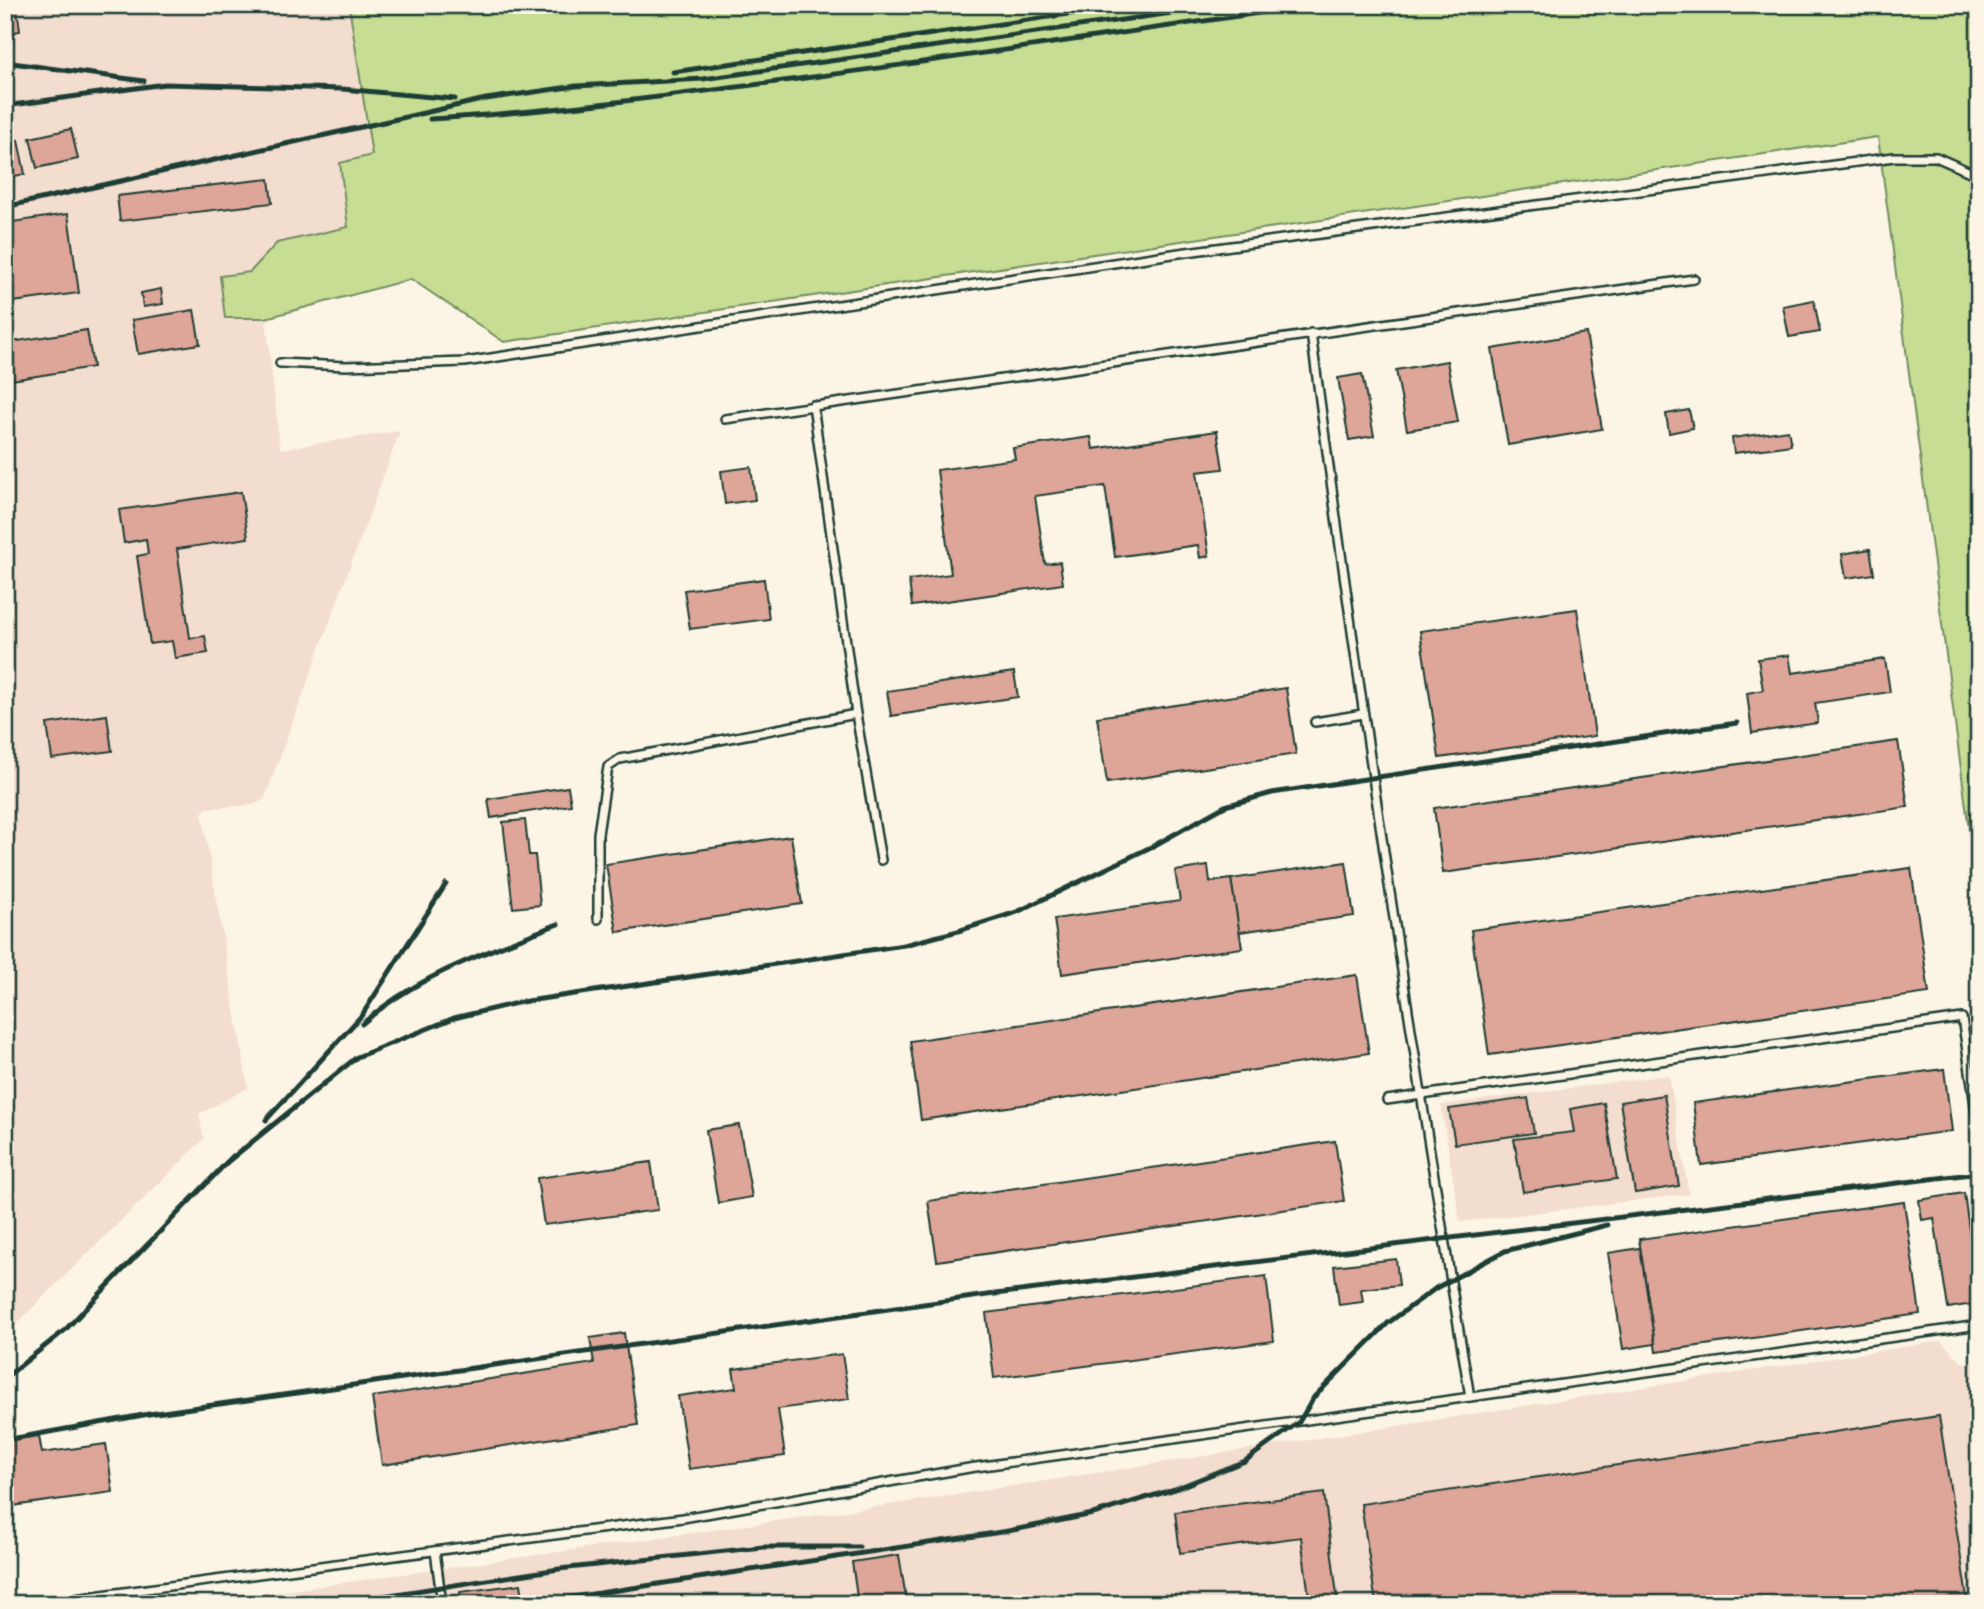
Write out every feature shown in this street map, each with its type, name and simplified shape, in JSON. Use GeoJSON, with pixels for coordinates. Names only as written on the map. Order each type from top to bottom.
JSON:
{"type":"FeatureCollection","features":[{"type":"Feature","properties":{"kind":"lane"},"geometry":{"type":"LineString","coordinates":[[279,363],[346,366],[465,362],[1179,253],[1894,157],[1936,157],[1979,176]]}},
{"type":"Feature","properties":{"kind":"lane"},"geometry":{"type":"LineString","coordinates":[[725,419],[1694,279]]}},
{"type":"Feature","properties":{"kind":"lane"},"geometry":{"type":"LineString","coordinates":[[1311,333],[1363,715],[1420,1097],[1469,1397]]}},
{"type":"Feature","properties":{"kind":"lane"},"geometry":{"type":"LineString","coordinates":[[813,405],[856,714],[881,860]]}},
{"type":"Feature","properties":{"kind":"lane"},"geometry":{"type":"LineString","coordinates":[[598,919],[598,834],[608,767],[621,759],[856,714]]}},
{"type":"Feature","properties":{"kind":"lane"},"geometry":{"type":"LineString","coordinates":[[1315,722],[1363,715]]}},
{"type":"Feature","properties":{"kind":"lane"},"geometry":{"type":"LineString","coordinates":[[1387,1100],[1962,1018],[1979,1132]]}},
{"type":"Feature","properties":{"kind":"lane"},"geometry":{"type":"LineString","coordinates":[[33,1604],[683,1518],[969,1468],[1979,1325]]}},
{"type":"Feature","properties":{"kind":"lane"},"geometry":{"type":"LineString","coordinates":[[435,1551],[442,1604]]}},
{"type":"Feature","properties":{"kind":"shaded area"},"geometry":{"type":"Polygon","coordinates":[[[5,5],[351,5],[372,155],[340,163],[348,227],[277,243],[250,272],[220,276],[225,318],[266,318],[280,449],[400,431],[264,800],[252,805],[207,808],[202,813],[248,1088],[199,1114],[204,1139],[5,1335],[5,5]]]}},
{"type":"Feature","properties":{"kind":"shaded area"},"geometry":{"type":"Polygon","coordinates":[[[1669,1075],[1689,1194],[1460,1222],[1441,1105],[1669,1075]]]}},
{"type":"Feature","properties":{"kind":"shaded area"},"geometry":{"type":"Polygon","coordinates":[[[1941,1341],[1963,1363],[1979,1360],[1979,1604],[194,1604],[929,1499],[1941,1341]]]}},
{"type":"Feature","properties":{"kind":"green space"},"geometry":{"type":"Polygon","coordinates":[[[349,5],[1979,5],[1979,906],[1878,137],[504,342],[411,279],[266,318],[225,318],[220,276],[250,272],[277,243],[348,227],[340,163],[372,155],[349,5]]]}},
{"type":"Feature","properties":{"kind":"building"},"geometry":{"type":"Polygon","coordinates":[[[18,15],[20,31],[5,33],[5,17],[18,15]]]}},
{"type":"Feature","properties":{"kind":"building"},"geometry":{"type":"Polygon","coordinates":[[[71,129],[78,159],[37,168],[30,138],[71,129]]]}},
{"type":"Feature","properties":{"kind":"building"},"geometry":{"type":"Polygon","coordinates":[[[18,140],[25,174],[5,178],[5,143],[18,140]]]}},
{"type":"Feature","properties":{"kind":"building"},"geometry":{"type":"Polygon","coordinates":[[[269,179],[272,203],[120,221],[117,196],[269,179]]]}},
{"type":"Feature","properties":{"kind":"building"},"geometry":{"type":"Polygon","coordinates":[[[68,214],[79,293],[5,303],[5,223],[68,214]]]}},
{"type":"Feature","properties":{"kind":"building"},"geometry":{"type":"Polygon","coordinates":[[[161,289],[163,304],[143,307],[141,293],[161,289]]]}},
{"type":"Feature","properties":{"kind":"building"},"geometry":{"type":"Polygon","coordinates":[[[1814,300],[1820,332],[1789,337],[1783,306],[1814,300]]]}},
{"type":"Feature","properties":{"kind":"building"},"geometry":{"type":"Polygon","coordinates":[[[194,310],[200,344],[138,354],[132,320],[194,310]]]}},
{"type":"Feature","properties":{"kind":"building"},"geometry":{"type":"Polygon","coordinates":[[[87,330],[93,367],[5,381],[5,343],[87,330]]]}},
{"type":"Feature","properties":{"kind":"building"},"geometry":{"type":"Polygon","coordinates":[[[1586,333],[1602,429],[1508,445],[1492,349],[1586,333]]]}},
{"type":"Feature","properties":{"kind":"building"},"geometry":{"type":"Polygon","coordinates":[[[1447,361],[1458,422],[1407,430],[1396,370],[1447,361]]]}},
{"type":"Feature","properties":{"kind":"building"},"geometry":{"type":"Polygon","coordinates":[[[1362,374],[1374,436],[1349,440],[1338,378],[1362,374]]]}},
{"type":"Feature","properties":{"kind":"building"},"geometry":{"type":"Polygon","coordinates":[[[1689,410],[1693,428],[1669,433],[1666,414],[1689,410]]]}},
{"type":"Feature","properties":{"kind":"building"},"geometry":{"type":"Polygon","coordinates":[[[1788,430],[1791,445],[1734,453],[1732,438],[1788,430]]]}},
{"type":"Feature","properties":{"kind":"building"},"geometry":{"type":"Polygon","coordinates":[[[1217,431],[1223,469],[1197,472],[1209,556],[1200,558],[1198,545],[1115,557],[1105,486],[1035,496],[1045,564],[1060,562],[1063,584],[912,606],[909,580],[951,574],[937,470],[1015,459],[1013,448],[1091,437],[1093,449],[1217,431]]]}},
{"type":"Feature","properties":{"kind":"building"},"geometry":{"type":"Polygon","coordinates":[[[751,467],[755,500],[725,504],[721,471],[751,467]]]}},
{"type":"Feature","properties":{"kind":"building"},"geometry":{"type":"Polygon","coordinates":[[[241,492],[248,538],[177,549],[190,638],[205,636],[208,653],[175,658],[172,641],[150,644],[137,556],[148,554],[146,539],[124,543],[119,510],[241,492]]]}},
{"type":"Feature","properties":{"kind":"building"},"geometry":{"type":"Polygon","coordinates":[[[1870,549],[1874,574],[1846,578],[1842,554],[1870,549]]]}},
{"type":"Feature","properties":{"kind":"building"},"geometry":{"type":"Polygon","coordinates":[[[764,579],[769,619],[690,629],[684,590],[764,579]]]}},
{"type":"Feature","properties":{"kind":"building"},"geometry":{"type":"Polygon","coordinates":[[[1577,609],[1595,736],[1439,758],[1420,631],[1577,609]]]}},
{"type":"Feature","properties":{"kind":"building"},"geometry":{"type":"Polygon","coordinates":[[[1789,655],[1792,673],[1885,659],[1890,692],[1815,703],[1818,723],[1752,733],[1747,693],[1763,690],[1758,659],[1789,655]]]}},
{"type":"Feature","properties":{"kind":"building"},"geometry":{"type":"Polygon","coordinates":[[[1014,672],[1018,697],[891,716],[887,691],[1014,672]]]}},
{"type":"Feature","properties":{"kind":"building"},"geometry":{"type":"Polygon","coordinates":[[[1286,688],[1296,754],[1107,783],[1097,717],[1286,688]]]}},
{"type":"Feature","properties":{"kind":"building"},"geometry":{"type":"Polygon","coordinates":[[[107,715],[112,751],[52,759],[47,724],[107,715]]]}},
{"type":"Feature","properties":{"kind":"building"},"geometry":{"type":"Polygon","coordinates":[[[1898,741],[1908,807],[1443,873],[1434,808],[1898,741]]]}},
{"type":"Feature","properties":{"kind":"building"},"geometry":{"type":"Polygon","coordinates":[[[568,787],[571,805],[491,818],[488,799],[568,787]]]}},
{"type":"Feature","properties":{"kind":"building"},"geometry":{"type":"Polygon","coordinates":[[[525,820],[529,855],[535,855],[540,905],[513,908],[503,822],[525,820]]]}},
{"type":"Feature","properties":{"kind":"building"},"geometry":{"type":"Polygon","coordinates":[[[791,836],[802,904],[617,932],[606,864],[791,836]]]}},
{"type":"Feature","properties":{"kind":"building"},"geometry":{"type":"Polygon","coordinates":[[[1346,862],[1354,916],[1239,932],[1231,879],[1346,862]]]}},
{"type":"Feature","properties":{"kind":"building"},"geometry":{"type":"Polygon","coordinates":[[[1208,866],[1210,882],[1231,879],[1242,948],[1062,974],[1054,919],[1180,901],[1175,871],[1208,866]]]}},
{"type":"Feature","properties":{"kind":"building"},"geometry":{"type":"Polygon","coordinates":[[[1911,868],[1929,993],[1489,1055],[1471,930],[1911,868]]]}},
{"type":"Feature","properties":{"kind":"building"},"geometry":{"type":"Polygon","coordinates":[[[5,921],[12,960],[5,961],[5,921]]]}},
{"type":"Feature","properties":{"kind":"building"},"geometry":{"type":"Polygon","coordinates":[[[1357,975],[1369,1053],[921,1120],[910,1041],[1357,975]]]}},
{"type":"Feature","properties":{"kind":"building"},"geometry":{"type":"Polygon","coordinates":[[[1944,1069],[1952,1131],[1701,1165],[1693,1103],[1944,1069]]]}},
{"type":"Feature","properties":{"kind":"building"},"geometry":{"type":"Polygon","coordinates":[[[1664,1095],[1679,1186],[1635,1193],[1620,1102],[1664,1095]]]}},
{"type":"Feature","properties":{"kind":"building"},"geometry":{"type":"Polygon","coordinates":[[[1528,1098],[1534,1133],[1455,1144],[1449,1109],[1528,1098]]]}},
{"type":"Feature","properties":{"kind":"building"},"geometry":{"type":"Polygon","coordinates":[[[1604,1103],[1617,1179],[1523,1192],[1514,1139],[1574,1132],[1570,1109],[1604,1103]]]}},
{"type":"Feature","properties":{"kind":"building"},"geometry":{"type":"Polygon","coordinates":[[[739,1125],[752,1197],[718,1203],[706,1130],[739,1125]]]}},
{"type":"Feature","properties":{"kind":"building"},"geometry":{"type":"Polygon","coordinates":[[[1335,1141],[1344,1201],[937,1261],[928,1201],[1335,1141]]]}},
{"type":"Feature","properties":{"kind":"building"},"geometry":{"type":"Polygon","coordinates":[[[651,1162],[658,1210],[544,1225],[537,1178],[651,1162]]]}},
{"type":"Feature","properties":{"kind":"building"},"geometry":{"type":"Polygon","coordinates":[[[1964,1193],[1979,1303],[1948,1308],[1934,1218],[1922,1220],[1919,1200],[1964,1193]]]}},
{"type":"Feature","properties":{"kind":"building"},"geometry":{"type":"Polygon","coordinates":[[[1904,1202],[1920,1314],[1656,1352],[1639,1239],[1904,1202]]]}},
{"type":"Feature","properties":{"kind":"building"},"geometry":{"type":"Polygon","coordinates":[[[1640,1248],[1655,1344],[1623,1349],[1608,1253],[1640,1248]]]}},
{"type":"Feature","properties":{"kind":"building"},"geometry":{"type":"Polygon","coordinates":[[[1396,1259],[1399,1285],[1361,1289],[1363,1302],[1339,1305],[1334,1266],[1396,1259]]]}},
{"type":"Feature","properties":{"kind":"building"},"geometry":{"type":"Polygon","coordinates":[[[1266,1276],[1274,1341],[994,1378],[986,1313],[1266,1276]]]}},
{"type":"Feature","properties":{"kind":"building"},"geometry":{"type":"Polygon","coordinates":[[[624,1333],[638,1425],[382,1465],[372,1397],[594,1363],[590,1338],[624,1333]]]}},
{"type":"Feature","properties":{"kind":"building"},"geometry":{"type":"Polygon","coordinates":[[[842,1354],[849,1399],[778,1409],[785,1456],[689,1469],[678,1396],[736,1388],[733,1369],[842,1354]]]}},
{"type":"Feature","properties":{"kind":"building"},"geometry":{"type":"Polygon","coordinates":[[[1939,1416],[1968,1604],[1376,1604],[1361,1504],[1939,1416]]]}},
{"type":"Feature","properties":{"kind":"building"},"geometry":{"type":"Polygon","coordinates":[[[39,1436],[42,1453],[106,1444],[113,1492],[5,1507],[5,1441],[39,1436]]]}},
{"type":"Feature","properties":{"kind":"building"},"geometry":{"type":"Polygon","coordinates":[[[1324,1493],[1338,1603],[1310,1604],[1301,1537],[1180,1553],[1175,1512],[1324,1493]]]}},
{"type":"Feature","properties":{"kind":"building"},"geometry":{"type":"Polygon","coordinates":[[[899,1555],[907,1604],[858,1604],[852,1562],[899,1555]]]}},
{"type":"Feature","properties":{"kind":"building"},"geometry":{"type":"Polygon","coordinates":[[[521,1584],[524,1604],[462,1604],[460,1592],[521,1584]]]}},
{"type":"Feature","properties":{"kind":"railway"},"geometry":{"type":"LineString","coordinates":[[673,72],[1130,5]]}},
{"type":"Feature","properties":{"kind":"railway"},"geometry":{"type":"LineString","coordinates":[[5,207],[486,99],[576,86],[703,79],[1229,5]]}},
{"type":"Feature","properties":{"kind":"railway"},"geometry":{"type":"LineString","coordinates":[[430,119],[560,108],[733,88],[1315,5]]}},
{"type":"Feature","properties":{"kind":"railway"},"geometry":{"type":"LineString","coordinates":[[5,62],[144,81]]}},
{"type":"Feature","properties":{"kind":"railway"},"geometry":{"type":"LineString","coordinates":[[5,106],[165,84],[342,89],[455,99]]}},
{"type":"Feature","properties":{"kind":"railway"},"geometry":{"type":"LineString","coordinates":[[226,1163],[357,1057],[454,1018],[521,1002],[904,945],[958,931],[1017,912],[1155,845],[1225,806],[1272,793],[1737,723]]}},
{"type":"Feature","properties":{"kind":"railway"},"geometry":{"type":"LineString","coordinates":[[266,1120],[362,1015],[446,884]]}},
{"type":"Feature","properties":{"kind":"railway"},"geometry":{"type":"LineString","coordinates":[[362,1024],[383,1007],[430,978],[558,924]]}},
{"type":"Feature","properties":{"kind":"railway"},"geometry":{"type":"LineString","coordinates":[[5,1378],[65,1330],[233,1156]]}},
{"type":"Feature","properties":{"kind":"railway"},"geometry":{"type":"LineString","coordinates":[[5,1440],[149,1414],[987,1295],[1979,1173]]}},
{"type":"Feature","properties":{"kind":"railway"},"geometry":{"type":"LineString","coordinates":[[553,1600],[1008,1531],[1093,1514],[1175,1489],[1245,1461],[1299,1422],[1314,1397],[1388,1323],[1436,1288],[1505,1251],[1607,1225]]}},
{"type":"Feature","properties":{"kind":"railway"},"geometry":{"type":"LineString","coordinates":[[331,1604],[559,1569],[763,1547],[859,1547]]}}]}
